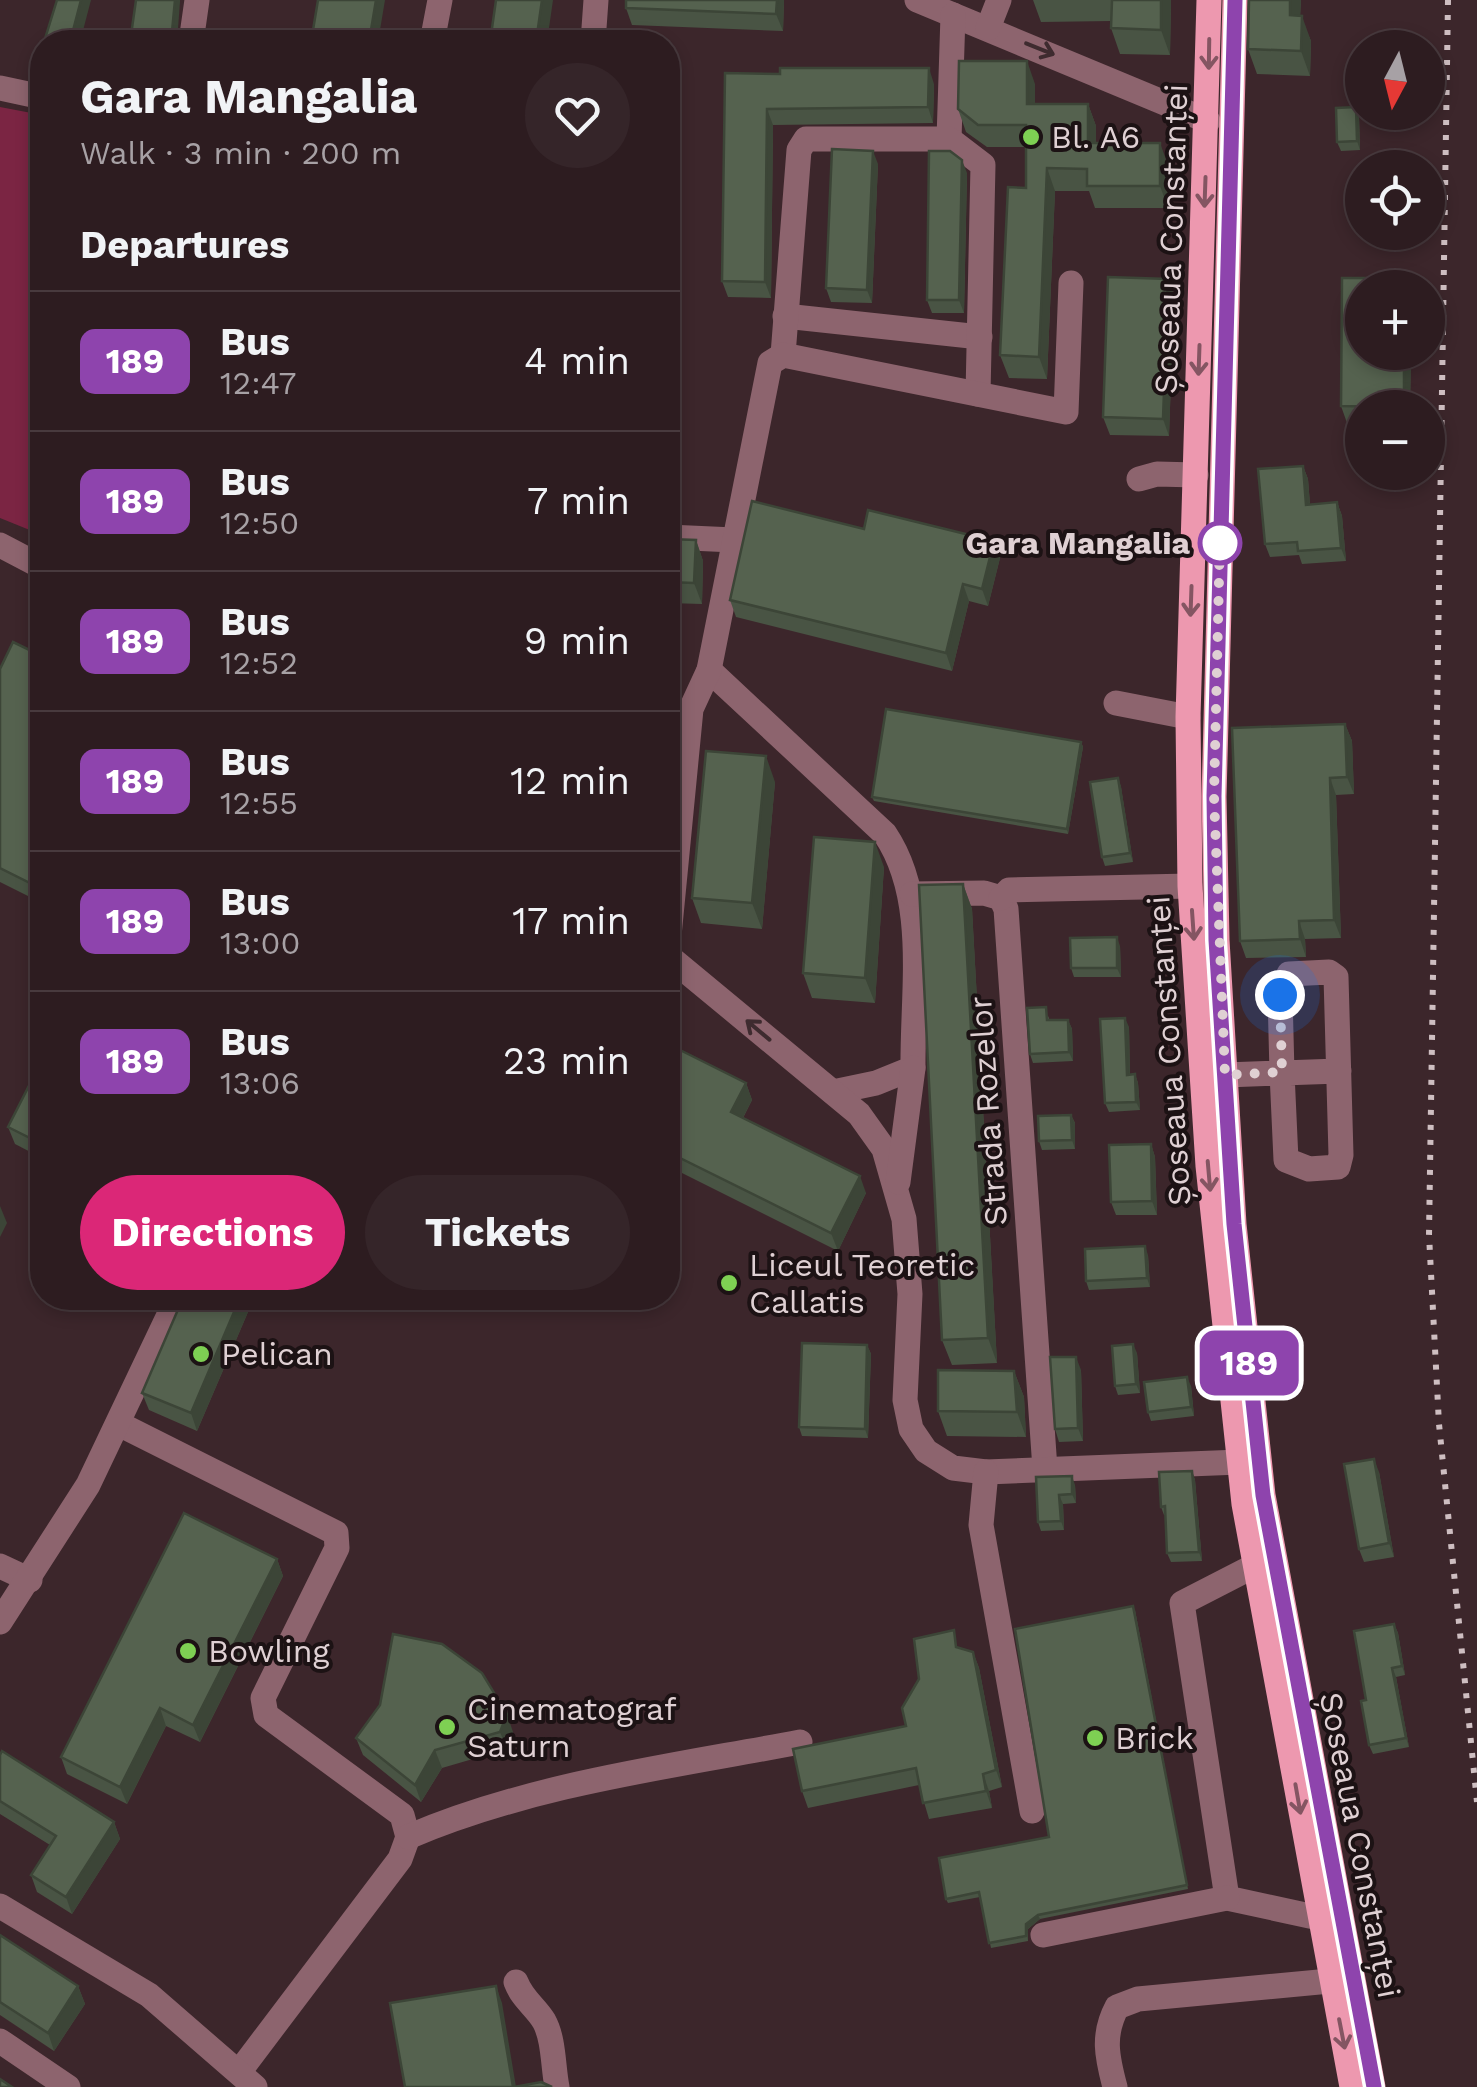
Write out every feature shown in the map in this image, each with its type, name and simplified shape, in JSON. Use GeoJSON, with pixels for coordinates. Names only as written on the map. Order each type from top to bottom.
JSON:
{"type":"FeatureCollection","features":[{"type":"Feature","properties":{"kind":"main road","name":"Șoseaua Constanței"},"geometry":{"type":"LineString","coordinates":[[1209,0],[1188,717],[1190,886],[1208,1166],[1254,1566],[1319,1918],[1343,1980],[1374,2087]]}},
{"type":"Feature","properties":{"kind":"main road","name":"Șoseaua Constanței"},"geometry":{"type":"LineString","coordinates":[[1235,0],[1214,777],[1216,940],[1234,1224],[1263,1495],[1343,1980],[1352,2087]]}},
{"type":"Feature","properties":{"kind":"street"},"geometry":{"type":"LineString","coordinates":[[193,30],[197,0]]}},
{"type":"Feature","properties":{"kind":"street"},"geometry":{"type":"LineString","coordinates":[[434,30],[440,0]]}},
{"type":"Feature","properties":{"kind":"street"},"geometry":{"type":"LineString","coordinates":[[594,30],[596,0]]}},
{"type":"Feature","properties":{"kind":"street"},"geometry":{"type":"LineString","coordinates":[[916,0],[1208,121]]}},
{"type":"Feature","properties":{"kind":"street"},"geometry":{"type":"LineString","coordinates":[[988,28],[999,0]]}},
{"type":"Feature","properties":{"kind":"street"},"geometry":{"type":"LineString","coordinates":[[948,138],[953,15]]}},
{"type":"Feature","properties":{"kind":"street"},"geometry":{"type":"LineString","coordinates":[[0,88],[30,94]]}},
{"type":"Feature","properties":{"kind":"street"},"geometry":{"type":"LineString","coordinates":[[680,822],[691,709],[709,670],[785,316],[798,150],[806,139],[948,138],[983,166],[978,394]]}},
{"type":"Feature","properties":{"kind":"street"},"geometry":{"type":"LineString","coordinates":[[777,359],[1066,412],[1071,283]]}},
{"type":"Feature","properties":{"kind":"street"},"geometry":{"type":"LineString","coordinates":[[785,316],[980,336]]}},
{"type":"Feature","properties":{"kind":"street"},"geometry":{"type":"LineString","coordinates":[[1140,479],[1157,474],[1196,475]]}},
{"type":"Feature","properties":{"kind":"street"},"geometry":{"type":"LineString","coordinates":[[680,537],[734,540]]}},
{"type":"Feature","properties":{"kind":"street"},"geometry":{"type":"LineString","coordinates":[[0,545],[30,560]]}},
{"type":"Feature","properties":{"kind":"street","name":"Strada Rozelor"},"geometry":{"type":"LineString","coordinates":[[709,670],[885,834],[904,862],[912,894],[913,1068],[897,1188]]}},
{"type":"Feature","properties":{"kind":"street"},"geometry":{"type":"LineString","coordinates":[[1116,703],[1188,717]]}},
{"type":"Feature","properties":{"kind":"street"},"geometry":{"type":"LineString","coordinates":[[912,894],[984,893],[1000,898],[1009,890],[1190,886]]}},
{"type":"Feature","properties":{"kind":"street","name":"Strada Rozelor"},"geometry":{"type":"LineString","coordinates":[[1000,898],[1006,909],[1044,1469]]}},
{"type":"Feature","properties":{"kind":"street","name":"Strada Rozelor"},"geometry":{"type":"LineString","coordinates":[[680,966],[859,1114],[884,1149],[904,1219],[910,1294],[905,1400],[912,1429],[926,1451],[953,1468],[986,1472],[1240,1462]]}},
{"type":"Feature","properties":{"kind":"street"},"geometry":{"type":"LineString","coordinates":[[1329,972],[1336,977],[1338,1166],[1309,1169],[1286,1160],[1282,1072],[1284,980],[1289,974],[1329,972]]}},
{"type":"Feature","properties":{"kind":"street"},"geometry":{"type":"LineString","coordinates":[[833,1092],[876,1083],[913,1068]]}},
{"type":"Feature","properties":{"kind":"street"},"geometry":{"type":"LineString","coordinates":[[1225,1075],[1339,1071]]}},
{"type":"Feature","properties":{"kind":"street"},"geometry":{"type":"LineString","coordinates":[[0,1622],[88,1486],[172,1310]]}},
{"type":"Feature","properties":{"kind":"street"},"geometry":{"type":"LineString","coordinates":[[0,1906],[149,1995],[247,2080],[400,1859],[408,1836],[402,1815],[266,1715],[263,1698],[337,1548],[336,1534],[120,1424]]}},
{"type":"Feature","properties":{"kind":"street"},"geometry":{"type":"LineString","coordinates":[[986,1472],[981,1525],[1032,1811]]}},
{"type":"Feature","properties":{"kind":"street"},"geometry":{"type":"LineString","coordinates":[[0,1566],[30,1580]]}},
{"type":"Feature","properties":{"kind":"street"},"geometry":{"type":"LineString","coordinates":[[1227,1898],[1182,1603],[1254,1566]]}},
{"type":"Feature","properties":{"kind":"street"},"geometry":{"type":"LineString","coordinates":[[408,1836],[467,1812],[581,1783],[800,1742]]}},
{"type":"Feature","properties":{"kind":"street"},"geometry":{"type":"LineString","coordinates":[[1043,1934],[1227,1898],[1319,1918]]}},
{"type":"Feature","properties":{"kind":"street"},"geometry":{"type":"LineString","coordinates":[[1115,2087],[1106,2054],[1107,2025],[1117,2007],[1138,2000],[1343,1980]]}},
{"type":"Feature","properties":{"kind":"street"},"geometry":{"type":"LineString","coordinates":[[516,1982],[523,2002],[541,2016],[548,2030],[557,2087]]}},
{"type":"Feature","properties":{"kind":"street"},"geometry":{"type":"LineString","coordinates":[[0,2041],[68,2087]]}},
{"type":"Feature","properties":{"kind":"shaded area"},"geometry":{"type":"Polygon","coordinates":[[[0,107],[30,113],[30,530],[0,518],[0,107]]]}},
{"type":"Feature","properties":{"kind":"building"},"geometry":{"type":"Polygon","coordinates":[[[57,0],[81,0],[73,30],[48,30],[57,0]]]}},
{"type":"Feature","properties":{"kind":"building"},"geometry":{"type":"Polygon","coordinates":[[[136,0],[175,0],[172,30],[132,30],[136,0]]]}},
{"type":"Feature","properties":{"kind":"building"},"geometry":{"type":"Polygon","coordinates":[[[318,0],[376,0],[371,30],[313,30],[318,0]]]}},
{"type":"Feature","properties":{"kind":"building"},"geometry":{"type":"Polygon","coordinates":[[[496,0],[542,0],[538,30],[492,30],[496,0]]]}},
{"type":"Feature","properties":{"kind":"building"},"geometry":{"type":"Polygon","coordinates":[[[626,0],[777,0],[776,14],[626,8],[626,0]]]}},
{"type":"Feature","properties":{"kind":"building"},"geometry":{"type":"Polygon","coordinates":[[[1112,0],[1161,0],[1161,30],[1111,28],[1112,0]]]}},
{"type":"Feature","properties":{"kind":"building"},"geometry":{"type":"Polygon","coordinates":[[[1249,0],[1290,0],[1290,15],[1302,16],[1301,51],[1248,49],[1249,0]]]}},
{"type":"Feature","properties":{"kind":"building"},"geometry":{"type":"Polygon","coordinates":[[[959,61],[1027,61],[1027,104],[1088,104],[1088,143],[1160,143],[1160,186],[1087,186],[1087,169],[1047,168],[1039,357],[1000,355],[1008,187],[1026,188],[1026,125],[978,125],[958,109],[959,61]]]}},
{"type":"Feature","properties":{"kind":"building"},"geometry":{"type":"Polygon","coordinates":[[[780,68],[929,68],[928,107],[767,109],[765,282],[722,281],[725,73],[780,74],[780,68]]]}},
{"type":"Feature","properties":{"kind":"building"},"geometry":{"type":"Polygon","coordinates":[[[1336,108],[1345,108],[1345,130],[1357,130],[1357,141],[1337,142],[1336,108]]]}},
{"type":"Feature","properties":{"kind":"building"},"geometry":{"type":"Polygon","coordinates":[[[832,149],[873,151],[867,290],[826,288],[832,149]]]}},
{"type":"Feature","properties":{"kind":"building"},"geometry":{"type":"Polygon","coordinates":[[[929,151],[950,151],[962,160],[959,300],[927,300],[929,151]]]}},
{"type":"Feature","properties":{"kind":"building"},"geometry":{"type":"Polygon","coordinates":[[[1108,277],[1168,279],[1163,419],[1103,417],[1108,277]]]}},
{"type":"Feature","properties":{"kind":"building"},"geometry":{"type":"Polygon","coordinates":[[[1345,278],[1345,370],[1404,370],[1404,390],[1345,390],[1345,406],[1341,406],[1345,278]]]}},
{"type":"Feature","properties":{"kind":"building"},"geometry":{"type":"Polygon","coordinates":[[[1303,466],[1306,505],[1337,502],[1341,548],[1298,551],[1297,542],[1265,544],[1258,469],[1303,466]]]}},
{"type":"Feature","properties":{"kind":"building"},"geometry":{"type":"Polygon","coordinates":[[[752,501],[864,529],[868,510],[994,541],[982,589],[963,584],[946,653],[730,600],[752,501]]]}},
{"type":"Feature","properties":{"kind":"building"},"geometry":{"type":"Polygon","coordinates":[[[680,539],[696,540],[694,583],[680,582],[680,539]]]}},
{"type":"Feature","properties":{"kind":"building"},"geometry":{"type":"Polygon","coordinates":[[[13,642],[30,650],[30,883],[0,868],[0,669],[13,642]]]}},
{"type":"Feature","properties":{"kind":"building"},"geometry":{"type":"Polygon","coordinates":[[[886,709],[1081,742],[1067,829],[872,797],[886,709]]]}},
{"type":"Feature","properties":{"kind":"building"},"geometry":{"type":"Polygon","coordinates":[[[1345,724],[1347,777],[1330,778],[1334,920],[1299,921],[1300,939],[1240,941],[1232,728],[1345,724]]]}},
{"type":"Feature","properties":{"kind":"building"},"geometry":{"type":"Polygon","coordinates":[[[706,751],[766,756],[752,903],[692,898],[706,751]]]}},
{"type":"Feature","properties":{"kind":"building"},"geometry":{"type":"Polygon","coordinates":[[[1118,778],[1130,853],[1102,857],[1090,782],[1118,778]]]}},
{"type":"Feature","properties":{"kind":"building"},"geometry":{"type":"Polygon","coordinates":[[[814,837],[875,842],[865,978],[803,973],[814,837]]]}},
{"type":"Feature","properties":{"kind":"building"},"geometry":{"type":"Polygon","coordinates":[[[963,884],[988,1338],[942,1340],[919,885],[963,884]]]}},
{"type":"Feature","properties":{"kind":"building"},"geometry":{"type":"Polygon","coordinates":[[[1117,937],[1117,968],[1071,968],[1070,938],[1117,937]]]}},
{"type":"Feature","properties":{"kind":"building"},"geometry":{"type":"Polygon","coordinates":[[[1046,1007],[1047,1020],[1068,1020],[1069,1052],[1030,1054],[1027,1008],[1046,1007]]]}},
{"type":"Feature","properties":{"kind":"building"},"geometry":{"type":"Polygon","coordinates":[[[1125,1018],[1127,1075],[1135,1074],[1136,1102],[1105,1103],[1100,1019],[1125,1018]]]}},
{"type":"Feature","properties":{"kind":"building"},"geometry":{"type":"Polygon","coordinates":[[[680,1050],[746,1083],[731,1112],[860,1176],[831,1233],[680,1158],[680,1050]]]}},
{"type":"Feature","properties":{"kind":"building"},"geometry":{"type":"Polygon","coordinates":[[[30,1084],[30,1138],[8,1127],[30,1084]]]}},
{"type":"Feature","properties":{"kind":"building"},"geometry":{"type":"Polygon","coordinates":[[[1071,1115],[1072,1140],[1039,1141],[1038,1116],[1071,1115]]]}},
{"type":"Feature","properties":{"kind":"building"},"geometry":{"type":"Polygon","coordinates":[[[1151,1144],[1152,1201],[1111,1202],[1109,1145],[1151,1144]]]}},
{"type":"Feature","properties":{"kind":"building"},"geometry":{"type":"Polygon","coordinates":[[[1145,1246],[1147,1278],[1086,1281],[1085,1249],[1145,1246]]]}},
{"type":"Feature","properties":{"kind":"building"},"geometry":{"type":"Polygon","coordinates":[[[178,1310],[235,1310],[191,1413],[142,1393],[178,1310]]]}},
{"type":"Feature","properties":{"kind":"building"},"geometry":{"type":"Polygon","coordinates":[[[802,1343],[867,1345],[865,1429],[799,1427],[802,1343]]]}},
{"type":"Feature","properties":{"kind":"building"},"geometry":{"type":"Polygon","coordinates":[[[1133,1344],[1136,1384],[1115,1386],[1112,1346],[1133,1344]]]}},
{"type":"Feature","properties":{"kind":"building"},"geometry":{"type":"Polygon","coordinates":[[[1050,1357],[1076,1357],[1078,1428],[1055,1429],[1050,1357]]]}},
{"type":"Feature","properties":{"kind":"building"},"geometry":{"type":"Polygon","coordinates":[[[938,1370],[1014,1371],[1017,1412],[938,1411],[938,1370]]]}},
{"type":"Feature","properties":{"kind":"building"},"geometry":{"type":"Polygon","coordinates":[[[1187,1377],[1191,1407],[1148,1412],[1144,1382],[1187,1377]]]}},
{"type":"Feature","properties":{"kind":"building"},"geometry":{"type":"Polygon","coordinates":[[[1374,1459],[1389,1543],[1359,1549],[1344,1464],[1374,1459]]]}},
{"type":"Feature","properties":{"kind":"building"},"geometry":{"type":"Polygon","coordinates":[[[1192,1471],[1199,1552],[1167,1553],[1159,1472],[1192,1471]]]}},
{"type":"Feature","properties":{"kind":"building"},"geometry":{"type":"Polygon","coordinates":[[[1072,1476],[1072,1494],[1059,1495],[1061,1521],[1038,1522],[1036,1477],[1072,1476]]]}},
{"type":"Feature","properties":{"kind":"building","name":"Bowling"},"geometry":{"type":"Polygon","coordinates":[[[184,1513],[277,1559],[193,1725],[160,1708],[120,1787],[61,1757],[184,1513]]]}},
{"type":"Feature","properties":{"kind":"building","name":"Brick"},"geometry":{"type":"Polygon","coordinates":[[[1133,1606],[1187,1885],[1038,1915],[1026,1924],[1026,1936],[989,1943],[979,1892],[946,1899],[939,1858],[1049,1837],[1015,1629],[1133,1606]]]}},
{"type":"Feature","properties":{"kind":"building"},"geometry":{"type":"Polygon","coordinates":[[[1394,1624],[1402,1666],[1392,1668],[1406,1738],[1369,1745],[1354,1631],[1394,1624]]]}},
{"type":"Feature","properties":{"kind":"building"},"geometry":{"type":"Polygon","coordinates":[[[954,1630],[956,1647],[973,1652],[996,1770],[983,1774],[986,1791],[923,1803],[916,1768],[802,1791],[793,1749],[906,1726],[902,1708],[919,1679],[914,1639],[954,1630]]]}},
{"type":"Feature","properties":{"kind":"building","name":"Cinematograf Saturn"},"geometry":{"type":"Polygon","coordinates":[[[393,1634],[442,1644],[482,1673],[507,1714],[500,1732],[435,1750],[415,1785],[356,1738],[380,1705],[393,1634]]]}},
{"type":"Feature","properties":{"kind":"building"},"geometry":{"type":"Polygon","coordinates":[[[2,1751],[114,1822],[66,1897],[31,1875],[56,1836],[0,1801],[2,1751]]]}},
{"type":"Feature","properties":{"kind":"building"},"geometry":{"type":"Polygon","coordinates":[[[0,1935],[78,1986],[48,2033],[0,2002],[0,1935]]]}},
{"type":"Feature","properties":{"kind":"building"},"geometry":{"type":"Polygon","coordinates":[[[496,1986],[513,2087],[405,2087],[390,2003],[496,1986]]]}},
{"type":"Feature","properties":{"kind":"building"},"geometry":{"type":"Polygon","coordinates":[[[541,2082],[552,2087],[514,2087],[541,2082]]]}},
{"type":"Feature","properties":{"kind":"railway"},"geometry":{"type":"LineString","coordinates":[[1448,0],[1429,1235],[1439,1424],[1477,1802]]}},
{"type":"Feature","properties":{"kind":"bus line","name":"189"},"geometry":{"type":"LineString","coordinates":[[1235,0],[1214,796],[1216,940],[1234,1224],[1263,1495],[1374,2087]]}},
{"type":"Feature","properties":{"kind":"place","name":"Bl. A6"},"geometry":{"type":"Point","coordinates":[1031,137]}},
{"type":"Feature","properties":{"kind":"place","name":"Gara Mangalia"},"geometry":{"type":"Point","coordinates":[1220,543]}},
{"type":"Feature","properties":{"kind":"place","name":"Liceul Teoretic Callatis"},"geometry":{"type":"Point","coordinates":[729,1283]}},
{"type":"Feature","properties":{"kind":"place","name":"Pelican"},"geometry":{"type":"Point","coordinates":[201,1354]}},
{"type":"Feature","properties":{"kind":"place","name":"Bowling"},"geometry":{"type":"Point","coordinates":[188,1651]}},
{"type":"Feature","properties":{"kind":"place","name":"Cinematograf Saturn"},"geometry":{"type":"Point","coordinates":[447,1727]}},
{"type":"Feature","properties":{"kind":"place","name":"Brick"},"geometry":{"type":"Point","coordinates":[1095,1738]}},
{"type":"Feature","properties":{"kind":"route"},"geometry":{"type":"LineString","coordinates":[[1220,543],[1220,536],[1214,796],[1216,940],[1225,1075],[1282,1072],[1280,995]]}}]}
